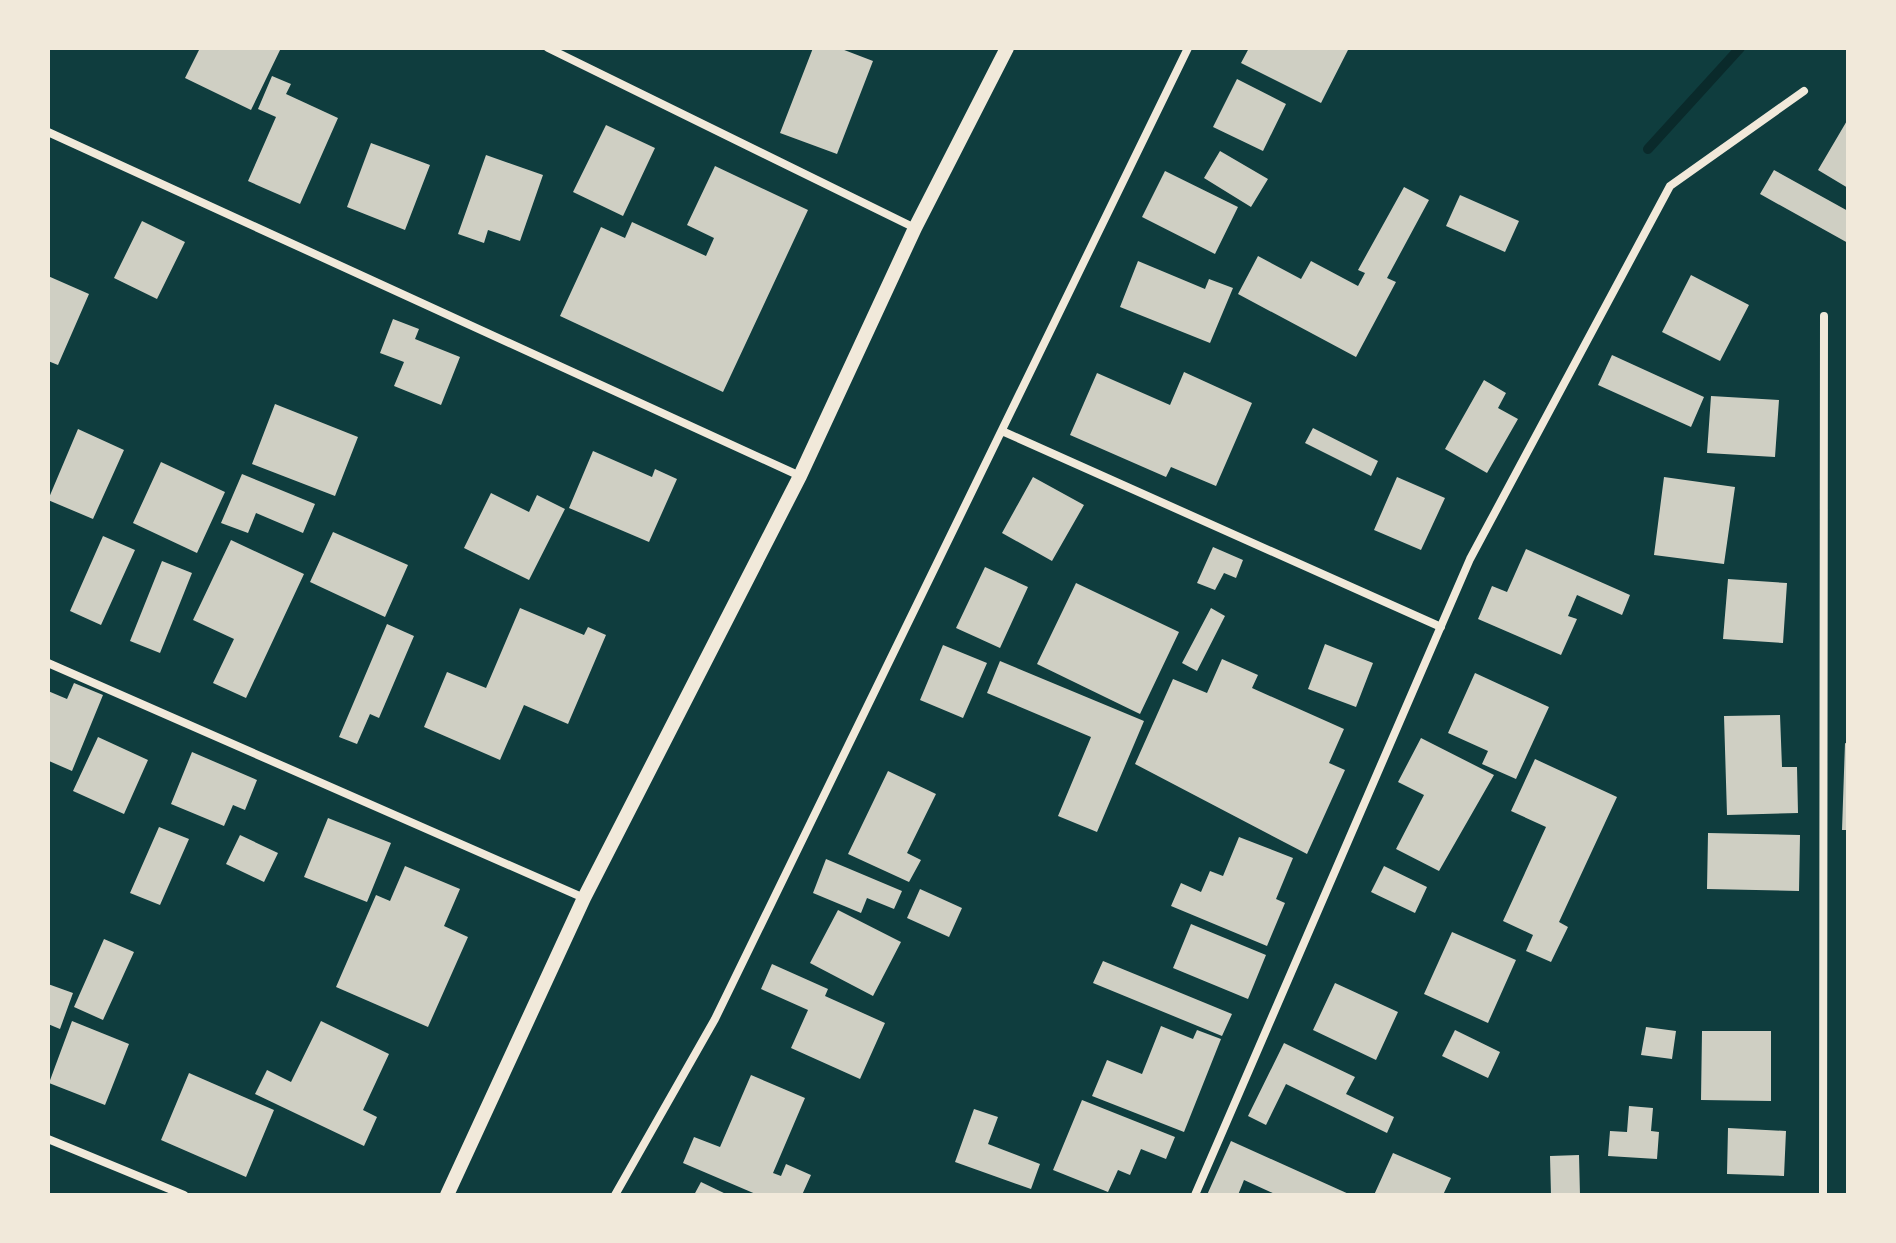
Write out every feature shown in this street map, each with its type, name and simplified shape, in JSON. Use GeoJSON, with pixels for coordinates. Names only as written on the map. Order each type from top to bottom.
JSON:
{"type":"FeatureCollection","features":[{"type":"Feature","properties":{"kind":"street"},"geometry":{"type":"LineString","coordinates":[[548,48],[915,228]]}},
{"type":"Feature","properties":{"kind":"street"},"geometry":{"type":"LineString","coordinates":[[447,1195],[584,898],[800,476],[915,228],[1007,48]]}},
{"type":"Feature","properties":{"kind":"street"},"geometry":{"type":"LineString","coordinates":[[615,1195],[715,1019],[1188,48]]}},
{"type":"Feature","properties":{"kind":"street"},"geometry":{"type":"LineString","coordinates":[[1195,1195],[1470,559],[1670,186],[1804,91]]}},
{"type":"Feature","properties":{"kind":"street"},"geometry":{"type":"LineString","coordinates":[[48,132],[800,476]]}},
{"type":"Feature","properties":{"kind":"street"},"geometry":{"type":"LineString","coordinates":[[1823,1195],[1824,316]]}},
{"type":"Feature","properties":{"kind":"street"},"geometry":{"type":"LineString","coordinates":[[1002,431],[1441,627]]}},
{"type":"Feature","properties":{"kind":"street"},"geometry":{"type":"LineString","coordinates":[[48,663],[584,898]]}},
{"type":"Feature","properties":{"kind":"street"},"geometry":{"type":"LineString","coordinates":[[48,1139],[184,1195]]}},
{"type":"Feature","properties":{"kind":"building"},"geometry":{"type":"Polygon","coordinates":[[[200,48],[281,48],[251,110],[185,78],[200,48]]]}},
{"type":"Feature","properties":{"kind":"building"},"geometry":{"type":"Polygon","coordinates":[[[813,48],[839,48],[873,61],[837,154],[780,133],[813,48]]]}},
{"type":"Feature","properties":{"kind":"building"},"geometry":{"type":"Polygon","coordinates":[[[1249,48],[1349,48],[1321,103],[1241,63],[1249,48]]]}},
{"type":"Feature","properties":{"kind":"building"},"geometry":{"type":"Polygon","coordinates":[[[272,76],[291,84],[286,94],[338,118],[300,204],[248,181],[276,117],[258,109],[272,76]]]}},
{"type":"Feature","properties":{"kind":"building"},"geometry":{"type":"Polygon","coordinates":[[[1237,79],[1286,104],[1263,151],[1213,127],[1237,79]]]}},
{"type":"Feature","properties":{"kind":"building"},"geometry":{"type":"Polygon","coordinates":[[[1848,119],[1848,188],[1818,170],[1848,119]]]}},
{"type":"Feature","properties":{"kind":"building"},"geometry":{"type":"Polygon","coordinates":[[[606,125],[655,148],[623,216],[573,192],[606,125]]]}},
{"type":"Feature","properties":{"kind":"building"},"geometry":{"type":"Polygon","coordinates":[[[371,143],[430,165],[405,230],[347,207],[371,143]]]}},
{"type":"Feature","properties":{"kind":"building"},"geometry":{"type":"Polygon","coordinates":[[[1220,151],[1268,179],[1251,207],[1204,178],[1220,151]]]}},
{"type":"Feature","properties":{"kind":"building"},"geometry":{"type":"Polygon","coordinates":[[[486,155],[543,175],[520,241],[488,230],[484,243],[458,234],[486,155]]]}},
{"type":"Feature","properties":{"kind":"building"},"geometry":{"type":"Polygon","coordinates":[[[715,166],[808,210],[723,392],[560,316],[601,227],[625,238],[632,222],[706,256],[714,238],[687,225],[715,166]]]}},
{"type":"Feature","properties":{"kind":"building"},"geometry":{"type":"Polygon","coordinates":[[[1774,170],[1848,211],[1848,243],[1760,194],[1774,170]]]}},
{"type":"Feature","properties":{"kind":"building"},"geometry":{"type":"Polygon","coordinates":[[[1165,171],[1238,207],[1215,254],[1142,217],[1165,171]]]}},
{"type":"Feature","properties":{"kind":"building"},"geometry":{"type":"Polygon","coordinates":[[[1404,187],[1429,200],[1387,278],[1396,282],[1356,357],[1238,294],[1258,256],[1301,279],[1311,261],[1358,286],[1365,273],[1358,270],[1404,187]]]}},
{"type":"Feature","properties":{"kind":"building"},"geometry":{"type":"Polygon","coordinates":[[[1460,195],[1519,221],[1505,252],[1446,226],[1460,195]]]}},
{"type":"Feature","properties":{"kind":"building"},"geometry":{"type":"Polygon","coordinates":[[[142,221],[185,242],[157,299],[114,278],[142,221]]]}},
{"type":"Feature","properties":{"kind":"building"},"geometry":{"type":"Polygon","coordinates":[[[1138,261],[1205,289],[1209,279],[1233,288],[1210,343],[1120,307],[1138,261]]]}},
{"type":"Feature","properties":{"kind":"building"},"geometry":{"type":"Polygon","coordinates":[[[1691,275],[1749,305],[1720,361],[1662,332],[1691,275]]]}},
{"type":"Feature","properties":{"kind":"building"},"geometry":{"type":"Polygon","coordinates":[[[48,276],[89,294],[58,365],[48,361],[48,276]]]}},
{"type":"Feature","properties":{"kind":"building"},"geometry":{"type":"Polygon","coordinates":[[[393,319],[419,329],[415,339],[460,357],[441,405],[394,386],[404,362],[380,353],[393,319]]]}},
{"type":"Feature","properties":{"kind":"building"},"geometry":{"type":"Polygon","coordinates":[[[1612,355],[1704,397],[1691,427],[1598,385],[1612,355]]]}},
{"type":"Feature","properties":{"kind":"building"},"geometry":{"type":"Polygon","coordinates":[[[1184,372],[1252,403],[1216,486],[1171,467],[1166,477],[1070,435],[1097,373],[1170,405],[1184,372]]]}},
{"type":"Feature","properties":{"kind":"building"},"geometry":{"type":"Polygon","coordinates":[[[1484,380],[1506,393],[1498,408],[1518,419],[1487,473],[1445,449],[1484,380]]]}},
{"type":"Feature","properties":{"kind":"building"},"geometry":{"type":"Polygon","coordinates":[[[1711,396],[1779,400],[1775,457],[1707,453],[1711,396]]]}},
{"type":"Feature","properties":{"kind":"building"},"geometry":{"type":"Polygon","coordinates":[[[275,404],[358,437],[335,496],[252,464],[275,404]]]}},
{"type":"Feature","properties":{"kind":"building"},"geometry":{"type":"Polygon","coordinates":[[[1313,428],[1378,461],[1371,476],[1305,443],[1313,428]]]}},
{"type":"Feature","properties":{"kind":"building"},"geometry":{"type":"Polygon","coordinates":[[[78,429],[124,450],[93,519],[48,500],[78,429]]]}},
{"type":"Feature","properties":{"kind":"building"},"geometry":{"type":"Polygon","coordinates":[[[593,451],[652,477],[655,469],[677,479],[649,542],[569,508],[593,451]]]}},
{"type":"Feature","properties":{"kind":"building"},"geometry":{"type":"Polygon","coordinates":[[[161,462],[225,492],[197,553],[133,523],[161,462]]]}},
{"type":"Feature","properties":{"kind":"building"},"geometry":{"type":"Polygon","coordinates":[[[242,474],[315,504],[303,533],[256,513],[248,533],[221,523],[242,474]]]}},
{"type":"Feature","properties":{"kind":"building"},"geometry":{"type":"Polygon","coordinates":[[[1033,477],[1084,505],[1052,561],[1002,533],[1033,477]]]}},
{"type":"Feature","properties":{"kind":"building"},"geometry":{"type":"Polygon","coordinates":[[[1397,477],[1445,498],[1421,550],[1374,530],[1397,477]]]}},
{"type":"Feature","properties":{"kind":"building"},"geometry":{"type":"Polygon","coordinates":[[[1664,477],[1735,487],[1724,564],[1654,555],[1664,477]]]}},
{"type":"Feature","properties":{"kind":"building"},"geometry":{"type":"Polygon","coordinates":[[[491,493],[529,512],[537,495],[565,509],[529,580],[464,548],[491,493]]]}},
{"type":"Feature","properties":{"kind":"building"},"geometry":{"type":"Polygon","coordinates":[[[333,532],[408,565],[385,617],[310,582],[333,532]]]}},
{"type":"Feature","properties":{"kind":"building"},"geometry":{"type":"Polygon","coordinates":[[[103,536],[135,550],[101,625],[70,611],[103,536]]]}},
{"type":"Feature","properties":{"kind":"building"},"geometry":{"type":"Polygon","coordinates":[[[231,540],[304,574],[246,698],[213,683],[234,639],[193,620],[231,540]]]}},
{"type":"Feature","properties":{"kind":"building"},"geometry":{"type":"Polygon","coordinates":[[[1213,547],[1243,560],[1236,578],[1224,573],[1215,590],[1197,583],[1213,547]]]}},
{"type":"Feature","properties":{"kind":"building"},"geometry":{"type":"Polygon","coordinates":[[[1526,549],[1630,595],[1622,615],[1577,595],[1568,616],[1577,619],[1561,655],[1478,619],[1492,586],[1507,592],[1526,549]]]}},
{"type":"Feature","properties":{"kind":"building"},"geometry":{"type":"Polygon","coordinates":[[[162,561],[192,573],[160,653],[130,641],[162,561]]]}},
{"type":"Feature","properties":{"kind":"building"},"geometry":{"type":"Polygon","coordinates":[[[985,567],[1028,587],[1000,648],[956,628],[985,567]]]}},
{"type":"Feature","properties":{"kind":"building"},"geometry":{"type":"Polygon","coordinates":[[[1728,579],[1787,583],[1783,643],[1723,639],[1728,579]]]}},
{"type":"Feature","properties":{"kind":"building"},"geometry":{"type":"Polygon","coordinates":[[[1076,583],[1179,632],[1140,714],[1037,664],[1076,583]]]}},
{"type":"Feature","properties":{"kind":"building"},"geometry":{"type":"Polygon","coordinates":[[[520,608],[584,635],[588,627],[606,635],[568,724],[524,705],[500,760],[424,727],[447,672],[486,688],[520,608]]]}},
{"type":"Feature","properties":{"kind":"building"},"geometry":{"type":"Polygon","coordinates":[[[1211,608],[1225,616],[1197,671],[1182,663],[1211,608]]]}},
{"type":"Feature","properties":{"kind":"building"},"geometry":{"type":"Polygon","coordinates":[[[387,624],[414,636],[379,718],[370,714],[357,744],[339,737],[387,624]]]}},
{"type":"Feature","properties":{"kind":"building"},"geometry":{"type":"Polygon","coordinates":[[[1325,644],[1373,663],[1356,707],[1308,689],[1325,644]]]}},
{"type":"Feature","properties":{"kind":"building"},"geometry":{"type":"Polygon","coordinates":[[[943,645],[987,663],[963,718],[920,700],[943,645]]]}},
{"type":"Feature","properties":{"kind":"building"},"geometry":{"type":"Polygon","coordinates":[[[1222,659],[1258,675],[1252,688],[1344,729],[1329,763],[1345,770],[1307,854],[1135,764],[1173,679],[1207,693],[1222,659]]]}},
{"type":"Feature","properties":{"kind":"building"},"geometry":{"type":"Polygon","coordinates":[[[1000,661],[1144,721],[1097,832],[1058,816],[1091,737],[987,693],[1000,661]]]}},
{"type":"Feature","properties":{"kind":"building"},"geometry":{"type":"Polygon","coordinates":[[[1475,673],[1549,707],[1516,779],[1482,764],[1488,751],[1448,733],[1475,673]]]}},
{"type":"Feature","properties":{"kind":"building"},"geometry":{"type":"Polygon","coordinates":[[[74,683],[103,695],[72,771],[49,761],[48,691],[67,699],[74,683]]]}},
{"type":"Feature","properties":{"kind":"building"},"geometry":{"type":"Polygon","coordinates":[[[1780,715],[1782,767],[1797,767],[1798,813],[1727,815],[1724,716],[1780,715]]]}},
{"type":"Feature","properties":{"kind":"building"},"geometry":{"type":"Polygon","coordinates":[[[98,737],[148,760],[124,814],[73,791],[98,737]]]}},
{"type":"Feature","properties":{"kind":"building"},"geometry":{"type":"Polygon","coordinates":[[[1421,738],[1494,775],[1439,871],[1396,849],[1424,795],[1398,782],[1421,738]]]}},
{"type":"Feature","properties":{"kind":"building"},"geometry":{"type":"Polygon","coordinates":[[[1845,743],[1848,744],[1848,830],[1842,830],[1845,743]]]}},
{"type":"Feature","properties":{"kind":"building"},"geometry":{"type":"Polygon","coordinates":[[[192,752],[257,780],[245,810],[233,805],[224,826],[171,804],[192,752]]]}},
{"type":"Feature","properties":{"kind":"building"},"geometry":{"type":"Polygon","coordinates":[[[1535,759],[1617,797],[1559,922],[1568,927],[1551,962],[1526,951],[1533,935],[1503,921],[1546,827],[1511,811],[1535,759]]]}},
{"type":"Feature","properties":{"kind":"building"},"geometry":{"type":"Polygon","coordinates":[[[888,771],[936,794],[907,853],[921,860],[909,882],[848,854],[888,771]]]}},
{"type":"Feature","properties":{"kind":"building"},"geometry":{"type":"Polygon","coordinates":[[[328,818],[391,843],[367,902],[304,877],[328,818]]]}},
{"type":"Feature","properties":{"kind":"building"},"geometry":{"type":"Polygon","coordinates":[[[159,827],[189,839],[160,905],[130,893],[159,827]]]}},
{"type":"Feature","properties":{"kind":"building"},"geometry":{"type":"Polygon","coordinates":[[[1708,833],[1800,835],[1799,891],[1707,889],[1708,833]]]}},
{"type":"Feature","properties":{"kind":"building"},"geometry":{"type":"Polygon","coordinates":[[[240,835],[278,853],[264,882],[226,864],[240,835]]]}},
{"type":"Feature","properties":{"kind":"building"},"geometry":{"type":"Polygon","coordinates":[[[1239,837],[1293,858],[1276,899],[1285,903],[1267,946],[1171,906],[1181,883],[1201,892],[1210,871],[1223,876],[1239,837]]]}},
{"type":"Feature","properties":{"kind":"building"},"geometry":{"type":"Polygon","coordinates":[[[826,859],[902,891],[894,909],[867,898],[861,913],[813,893],[826,859]]]}},
{"type":"Feature","properties":{"kind":"building"},"geometry":{"type":"Polygon","coordinates":[[[405,866],[460,889],[444,926],[468,937],[428,1027],[336,987],[376,895],[390,901],[405,866]]]}},
{"type":"Feature","properties":{"kind":"building"},"geometry":{"type":"Polygon","coordinates":[[[1384,866],[1427,887],[1415,913],[1371,892],[1384,866]]]}},
{"type":"Feature","properties":{"kind":"building"},"geometry":{"type":"Polygon","coordinates":[[[920,889],[962,908],[949,937],[907,918],[920,889]]]}},
{"type":"Feature","properties":{"kind":"building"},"geometry":{"type":"Polygon","coordinates":[[[838,910],[901,942],[873,996],[810,963],[838,910]]]}},
{"type":"Feature","properties":{"kind":"building"},"geometry":{"type":"Polygon","coordinates":[[[1191,924],[1266,955],[1248,999],[1173,968],[1191,924]]]}},
{"type":"Feature","properties":{"kind":"building"},"geometry":{"type":"Polygon","coordinates":[[[1452,932],[1516,960],[1488,1023],[1424,994],[1452,932]]]}},
{"type":"Feature","properties":{"kind":"building"},"geometry":{"type":"Polygon","coordinates":[[[104,939],[134,952],[103,1020],[74,1007],[104,939]]]}},
{"type":"Feature","properties":{"kind":"building"},"geometry":{"type":"Polygon","coordinates":[[[1103,961],[1232,1014],[1222,1036],[1093,983],[1103,961]]]}},
{"type":"Feature","properties":{"kind":"building"},"geometry":{"type":"Polygon","coordinates":[[[772,964],[828,989],[825,996],[885,1023],[860,1079],[791,1048],[808,1010],[761,989],[772,964]]]}},
{"type":"Feature","properties":{"kind":"building"},"geometry":{"type":"Polygon","coordinates":[[[1335,983],[1398,1012],[1376,1060],[1313,1030],[1335,983]]]}},
{"type":"Feature","properties":{"kind":"building"},"geometry":{"type":"Polygon","coordinates":[[[48,984],[73,993],[60,1029],[48,1024],[48,984]]]}},
{"type":"Feature","properties":{"kind":"building"},"geometry":{"type":"Polygon","coordinates":[[[72,1021],[129,1044],[105,1105],[49,1083],[72,1021]]]}},
{"type":"Feature","properties":{"kind":"building"},"geometry":{"type":"Polygon","coordinates":[[[321,1021],[389,1054],[363,1110],[377,1117],[364,1146],[255,1094],[267,1070],[291,1082],[321,1021]]]}},
{"type":"Feature","properties":{"kind":"building"},"geometry":{"type":"Polygon","coordinates":[[[1161,1026],[1193,1039],[1197,1030],[1221,1039],[1184,1132],[1092,1096],[1107,1060],[1142,1074],[1161,1026]]]}},
{"type":"Feature","properties":{"kind":"building"},"geometry":{"type":"Polygon","coordinates":[[[1646,1027],[1676,1031],[1672,1059],[1641,1055],[1646,1027]]]}},
{"type":"Feature","properties":{"kind":"building"},"geometry":{"type":"Polygon","coordinates":[[[1455,1030],[1500,1052],[1488,1078],[1442,1056],[1455,1030]]]}},
{"type":"Feature","properties":{"kind":"building"},"geometry":{"type":"Polygon","coordinates":[[[1702,1031],[1771,1031],[1771,1101],[1701,1100],[1702,1031]]]}},
{"type":"Feature","properties":{"kind":"building"},"geometry":{"type":"Polygon","coordinates":[[[1284,1043],[1355,1077],[1346,1094],[1394,1117],[1387,1133],[1286,1084],[1266,1125],[1248,1116],[1284,1043]]]}},
{"type":"Feature","properties":{"kind":"building"},"geometry":{"type":"Polygon","coordinates":[[[189,1073],[274,1110],[246,1177],[161,1140],[189,1073]]]}},
{"type":"Feature","properties":{"kind":"building"},"geometry":{"type":"Polygon","coordinates":[[[751,1075],[805,1098],[773,1173],[781,1176],[786,1164],[811,1175],[802,1195],[758,1195],[683,1163],[694,1137],[720,1147],[751,1075]]]}},
{"type":"Feature","properties":{"kind":"building"},"geometry":{"type":"Polygon","coordinates":[[[1082,1100],[1175,1137],[1166,1159],[1141,1149],[1130,1175],[1118,1170],[1108,1192],[1053,1170],[1082,1100]]]}},
{"type":"Feature","properties":{"kind":"building"},"geometry":{"type":"Polygon","coordinates":[[[1629,1106],[1653,1108],[1651,1131],[1659,1132],[1657,1159],[1608,1156],[1610,1131],[1627,1132],[1629,1106]]]}},
{"type":"Feature","properties":{"kind":"building"},"geometry":{"type":"Polygon","coordinates":[[[974,1109],[998,1117],[988,1144],[1040,1164],[1031,1189],[955,1162],[974,1109]]]}},
{"type":"Feature","properties":{"kind":"building"},"geometry":{"type":"Polygon","coordinates":[[[1728,1128],[1786,1131],[1784,1176],[1727,1174],[1728,1128]]]}},
{"type":"Feature","properties":{"kind":"building"},"geometry":{"type":"Polygon","coordinates":[[[1231,1141],[1351,1195],[1277,1195],[1244,1180],[1238,1195],[1207,1195],[1231,1141]]]}},
{"type":"Feature","properties":{"kind":"building"},"geometry":{"type":"Polygon","coordinates":[[[1393,1153],[1451,1178],[1443,1195],[1374,1195],[1393,1153]]]}},
{"type":"Feature","properties":{"kind":"building"},"geometry":{"type":"Polygon","coordinates":[[[1579,1155],[1580,1195],[1551,1195],[1550,1156],[1579,1155]]]}},
{"type":"Feature","properties":{"kind":"building"},"geometry":{"type":"Polygon","coordinates":[[[701,1182],[728,1195],[694,1195],[701,1182]]]}},
{"type":"Feature","properties":{"kind":"waterway"},"geometry":{"type":"LineString","coordinates":[[1648,149],[1740,48]]}}]}
